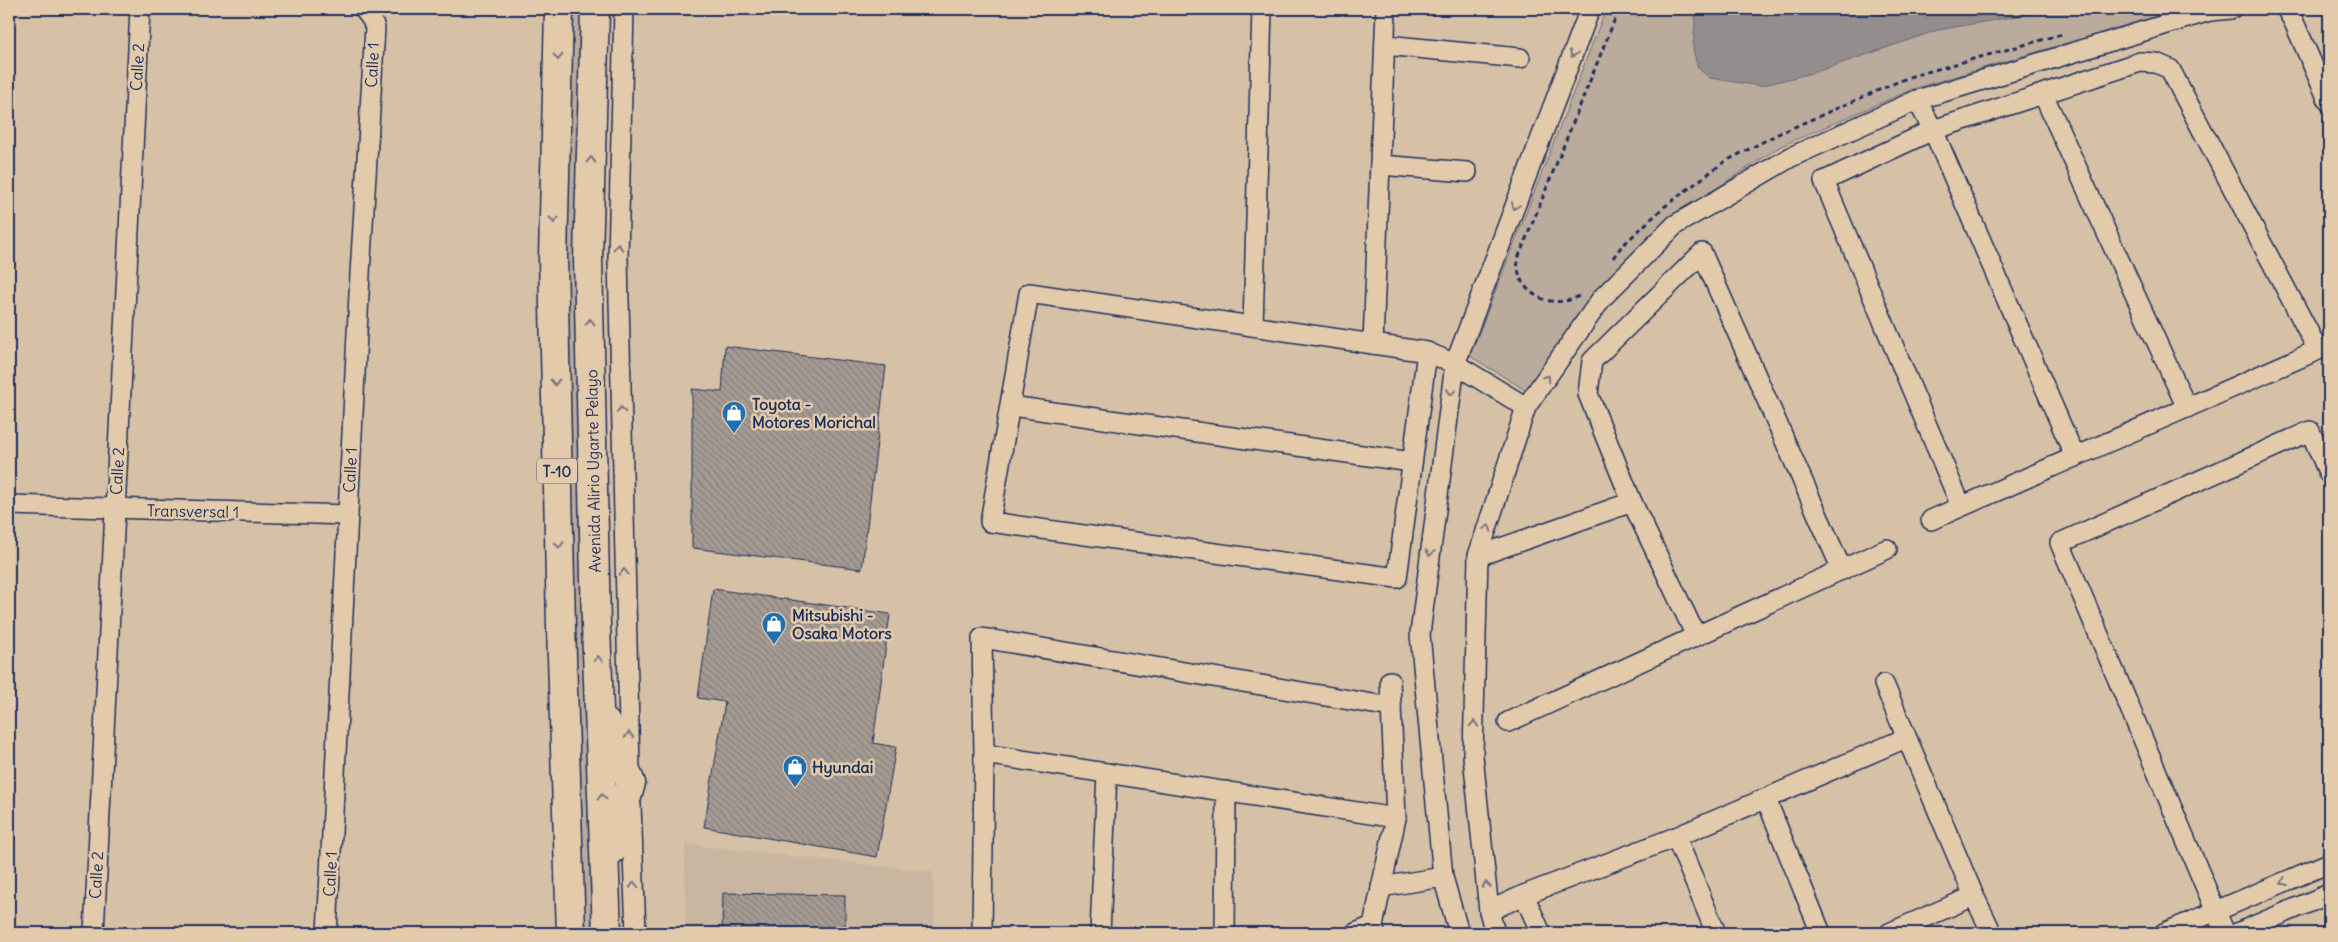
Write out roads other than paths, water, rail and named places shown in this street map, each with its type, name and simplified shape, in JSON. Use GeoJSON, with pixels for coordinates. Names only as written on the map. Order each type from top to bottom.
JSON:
{"type":"FeatureCollection","features":[{"type":"Feature","properties":{"kind":"highway","name":"T-10"},"geometry":{"type":"LineString","coordinates":[[559,9],[553,267],[561,636],[571,933]]}},
{"type":"Feature","properties":{"kind":"highway","name":"Avenida Alirio Ugarte Pelayo"},"geometry":{"type":"LineString","coordinates":[[595,9],[588,258],[599,708],[607,933]]}},
{"type":"Feature","properties":{"kind":"highway"},"geometry":{"type":"LineString","coordinates":[[599,708],[631,783],[604,876]]}},
{"type":"Feature","properties":{"kind":"street","name":"Calle 2"},"geometry":{"type":"LineString","coordinates":[[94,933],[140,9]]}},
{"type":"Feature","properties":{"kind":"street","name":"Calle 1"},"geometry":{"type":"LineString","coordinates":[[328,933],[348,515],[375,28],[364,9]]}},
{"type":"Feature","properties":{"kind":"street","name":"Avenida Alirio Ugarte Pelayo"},"geometry":{"type":"LineString","coordinates":[[624,9],[618,258],[636,933]]}},
{"type":"Feature","properties":{"kind":"street"},"geometry":{"type":"LineString","coordinates":[[1253,326],[1262,9]]}},
{"type":"Feature","properties":{"kind":"street"},"geometry":{"type":"LineString","coordinates":[[1373,344],[1386,9]]}},
{"type":"Feature","properties":{"kind":"street"},"geometry":{"type":"LineString","coordinates":[[1459,933],[1443,877],[1420,634],[1454,364],[1590,9]]}},
{"type":"Feature","properties":{"kind":"street"},"geometry":{"type":"LineString","coordinates":[[1495,933],[1489,911],[1473,756],[1478,556],[1526,408],[1602,298],[1675,225],[1791,157],[1917,100],[2210,10],[2231,9]]}},
{"type":"Feature","properties":{"kind":"street"},"geometry":{"type":"LineString","coordinates":[[2286,9],[2327,92]]}},
{"type":"Feature","properties":{"kind":"street"},"geometry":{"type":"LineString","coordinates":[[1385,45],[1520,58]]}},
{"type":"Feature","properties":{"kind":"street"},"geometry":{"type":"LineString","coordinates":[[1931,520],[2318,350],[2170,69],[2156,63],[2140,62],[1933,130],[1824,181],[1961,506]]}},
{"type":"Feature","properties":{"kind":"street"},"geometry":{"type":"LineString","coordinates":[[2043,94],[2187,408]]}},
{"type":"Feature","properties":{"kind":"street"},"geometry":{"type":"LineString","coordinates":[[1917,100],[1933,130],[2075,457]]}},
{"type":"Feature","properties":{"kind":"street"},"geometry":{"type":"LineString","coordinates":[[1380,165],[1467,172]]}},
{"type":"Feature","properties":{"kind":"street"},"geometry":{"type":"LineString","coordinates":[[1696,636],[1632,502],[1588,394],[1592,361],[1702,253],[1842,570]]}},
{"type":"Feature","properties":{"kind":"street"},"geometry":{"type":"LineString","coordinates":[[1427,352],[1397,578],[990,522],[1029,294],[1427,352],[1454,364],[1526,408]]}},
{"type":"Feature","properties":{"kind":"street"},"geometry":{"type":"LineString","coordinates":[[1010,406],[1412,462]]}},
{"type":"Feature","properties":{"kind":"street"},"geometry":{"type":"LineString","coordinates":[[2225,933],[2060,543],[2310,431],[2329,474]]}},
{"type":"Feature","properties":{"kind":"street"},"geometry":{"type":"LineString","coordinates":[[1478,556],[1632,502]]}},
{"type":"Feature","properties":{"kind":"street","name":"Transversal 1"},"geometry":{"type":"LineString","coordinates":[[9,505],[348,515]]}},
{"type":"Feature","properties":{"kind":"street"},"geometry":{"type":"LineString","coordinates":[[1508,722],[1887,549]]}},
{"type":"Feature","properties":{"kind":"street"},"geometry":{"type":"LineString","coordinates":[[982,933],[984,754],[982,638],[1391,707]]}},
{"type":"Feature","properties":{"kind":"street"},"geometry":{"type":"LineString","coordinates":[[1355,933],[1374,929],[1396,818],[1390,681]]}},
{"type":"Feature","properties":{"kind":"street"},"geometry":{"type":"LineString","coordinates":[[1884,684],[1974,896],[1992,933]]}},
{"type":"Feature","properties":{"kind":"street"},"geometry":{"type":"LineString","coordinates":[[1489,911],[1524,895],[1676,837],[1906,738]]}},
{"type":"Feature","properties":{"kind":"street"},"geometry":{"type":"LineString","coordinates":[[984,754],[1396,818]]}},
{"type":"Feature","properties":{"kind":"street"},"geometry":{"type":"LineString","coordinates":[[1100,933],[1107,773]]}},
{"type":"Feature","properties":{"kind":"street"},"geometry":{"type":"LineString","coordinates":[[1225,933],[1226,791]]}},
{"type":"Feature","properties":{"kind":"street"},"geometry":{"type":"LineString","coordinates":[[1766,799],[1821,933]]}},
{"type":"Feature","properties":{"kind":"street"},"geometry":{"type":"LineString","coordinates":[[1676,837],[1716,933]]}},
{"type":"Feature","properties":{"kind":"street"},"geometry":{"type":"LineString","coordinates":[[2164,933],[2329,864]]}},
{"type":"Feature","properties":{"kind":"street"},"geometry":{"type":"LineString","coordinates":[[1381,887],[1443,877]]}},
{"type":"Feature","properties":{"kind":"street"},"geometry":{"type":"LineString","coordinates":[[2237,933],[2329,894]]}},
{"type":"Feature","properties":{"kind":"street"},"geometry":{"type":"LineString","coordinates":[[1524,895],[1541,933]]}},
{"type":"Feature","properties":{"kind":"street"},"geometry":{"type":"LineString","coordinates":[[1889,933],[1974,896]]}},
{"type":"Feature","properties":{"kind":"place","name":"Toyota - Motores Morichal"},"geometry":{"type":"Point","coordinates":[734,434]}},
{"type":"Feature","properties":{"kind":"place","name":"Mitsubishi - Osaka Motors"},"geometry":{"type":"Point","coordinates":[774,645]}},
{"type":"Feature","properties":{"kind":"place","name":"Hyundai"},"geometry":{"type":"Point","coordinates":[795,788]}}]}
